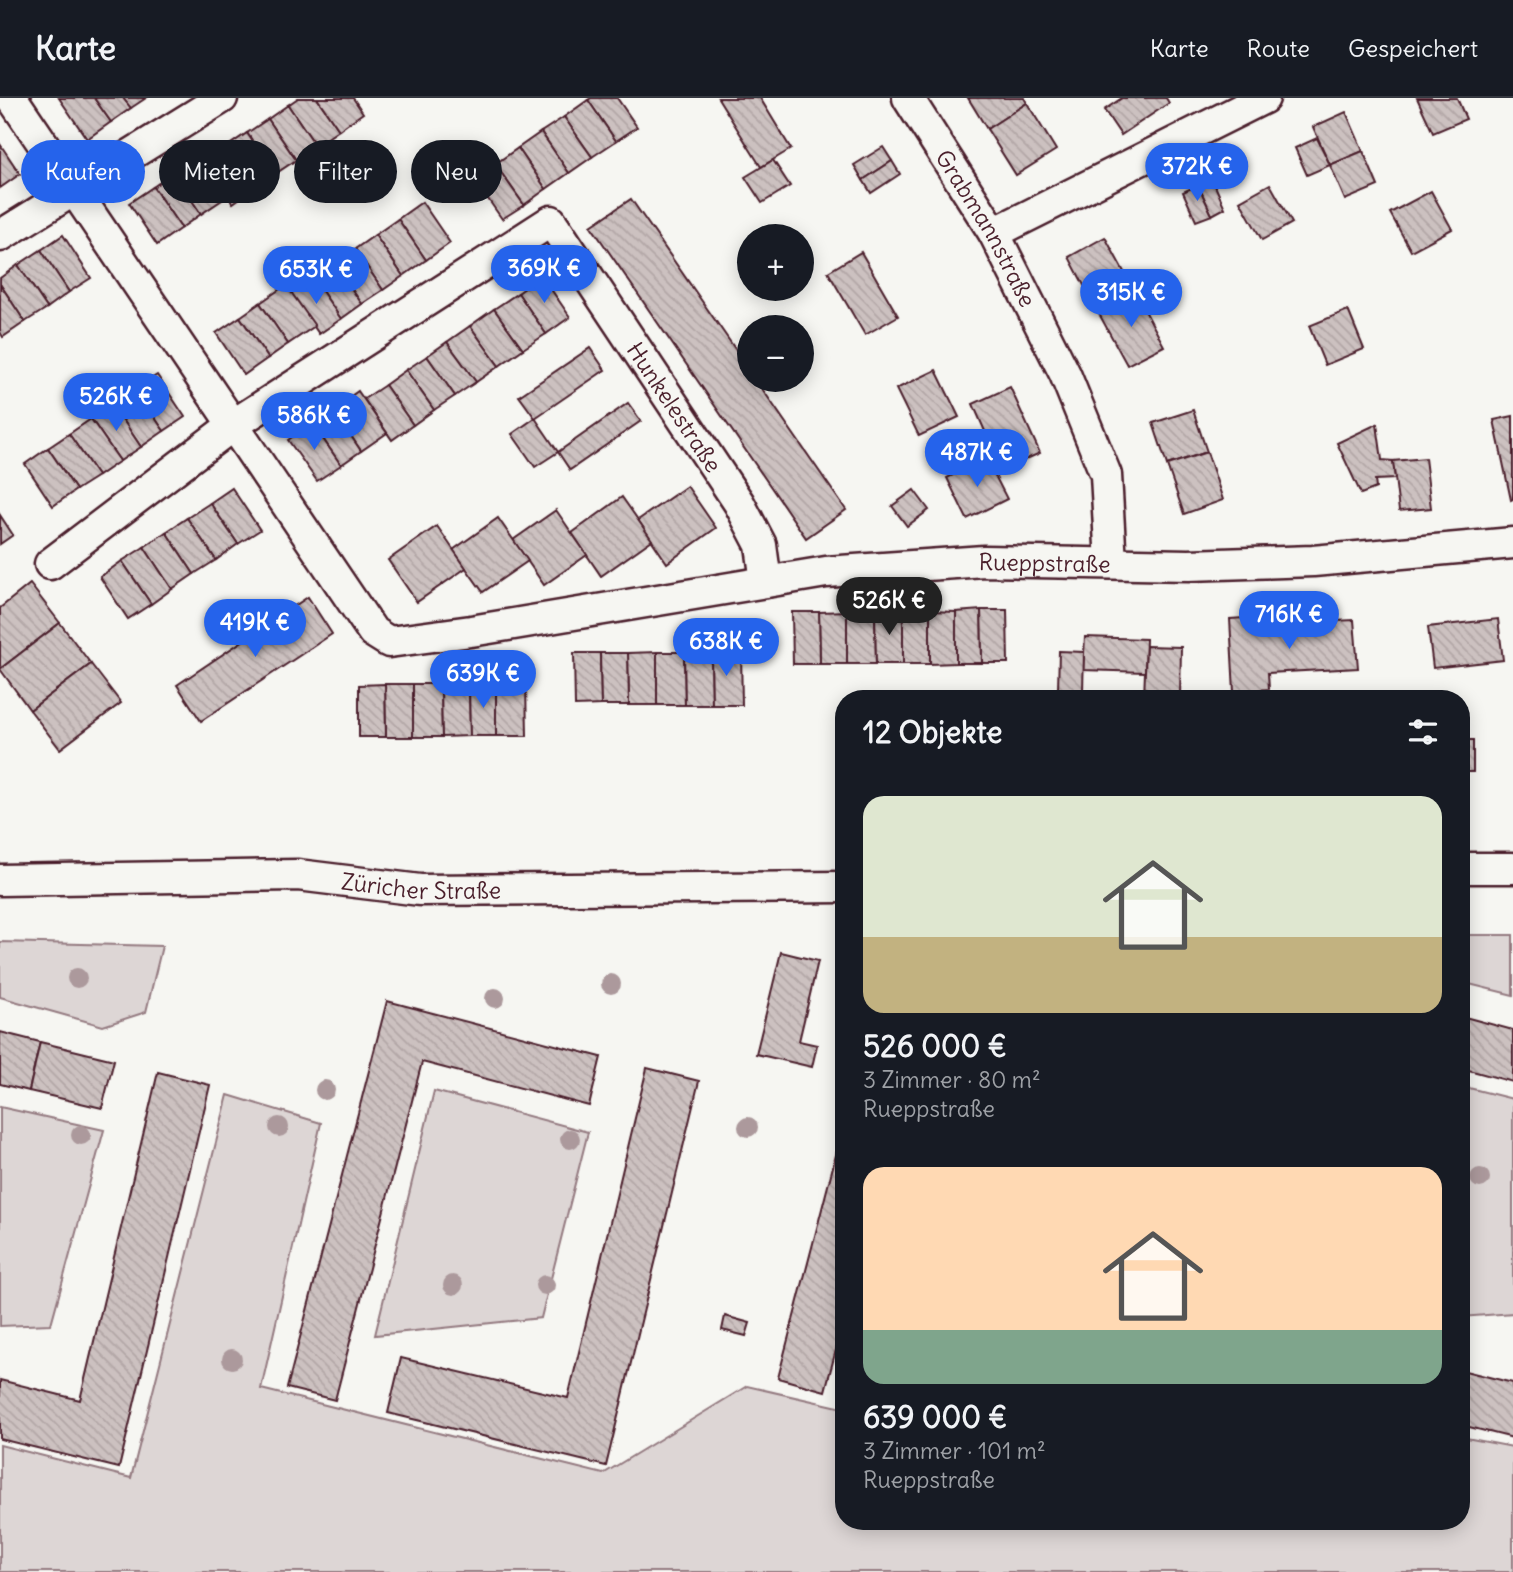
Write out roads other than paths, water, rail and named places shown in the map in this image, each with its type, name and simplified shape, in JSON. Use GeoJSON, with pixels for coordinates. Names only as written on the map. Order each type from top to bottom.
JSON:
{"type":"FeatureCollection","features":[{"type":"Feature","properties":{"kind":"street"},"geometry":{"type":"LineString","coordinates":[[12,98],[40,140]]}},
{"type":"Feature","properties":{"kind":"street"},"geometry":{"type":"LineString","coordinates":[[145,146],[222,98]]}},
{"type":"Feature","properties":{"kind":"street","name":"Grabmannstraße"},"geometry":{"type":"LineString","coordinates":[[908,98],[994,233],[1065,374],[1106,475],[1111,563]]}},
{"type":"Feature","properties":{"kind":"street"},"geometry":{"type":"LineString","coordinates":[[994,233],[1264,98]]}},
{"type":"Feature","properties":{"kind":"street"},"geometry":{"type":"LineString","coordinates":[[0,236],[53,203]]}},
{"type":"Feature","properties":{"kind":"street"},"geometry":{"type":"LineString","coordinates":[[83,203],[233,425]]}},
{"type":"Feature","properties":{"kind":"street","name":"Hunkelestraße"},"geometry":{"type":"LineString","coordinates":[[50,564],[233,425],[551,221],[739,503],[761,545],[766,582]]}},
{"type":"Feature","properties":{"kind":"street","name":"Rueppstraße"},"geometry":{"type":"LineString","coordinates":[[233,425],[373,632],[389,642],[471,631],[826,572],[984,561],[1189,565],[1313,561],[1513,543]]}},
{"type":"Feature","properties":{"kind":"street"},"geometry":{"type":"LineString","coordinates":[[1470,869],[1513,868]]}},
{"type":"Feature","properties":{"kind":"street","name":"Züricher Straße"},"geometry":{"type":"LineString","coordinates":[[0,880],[298,876],[420,890],[835,887]]}}]}
